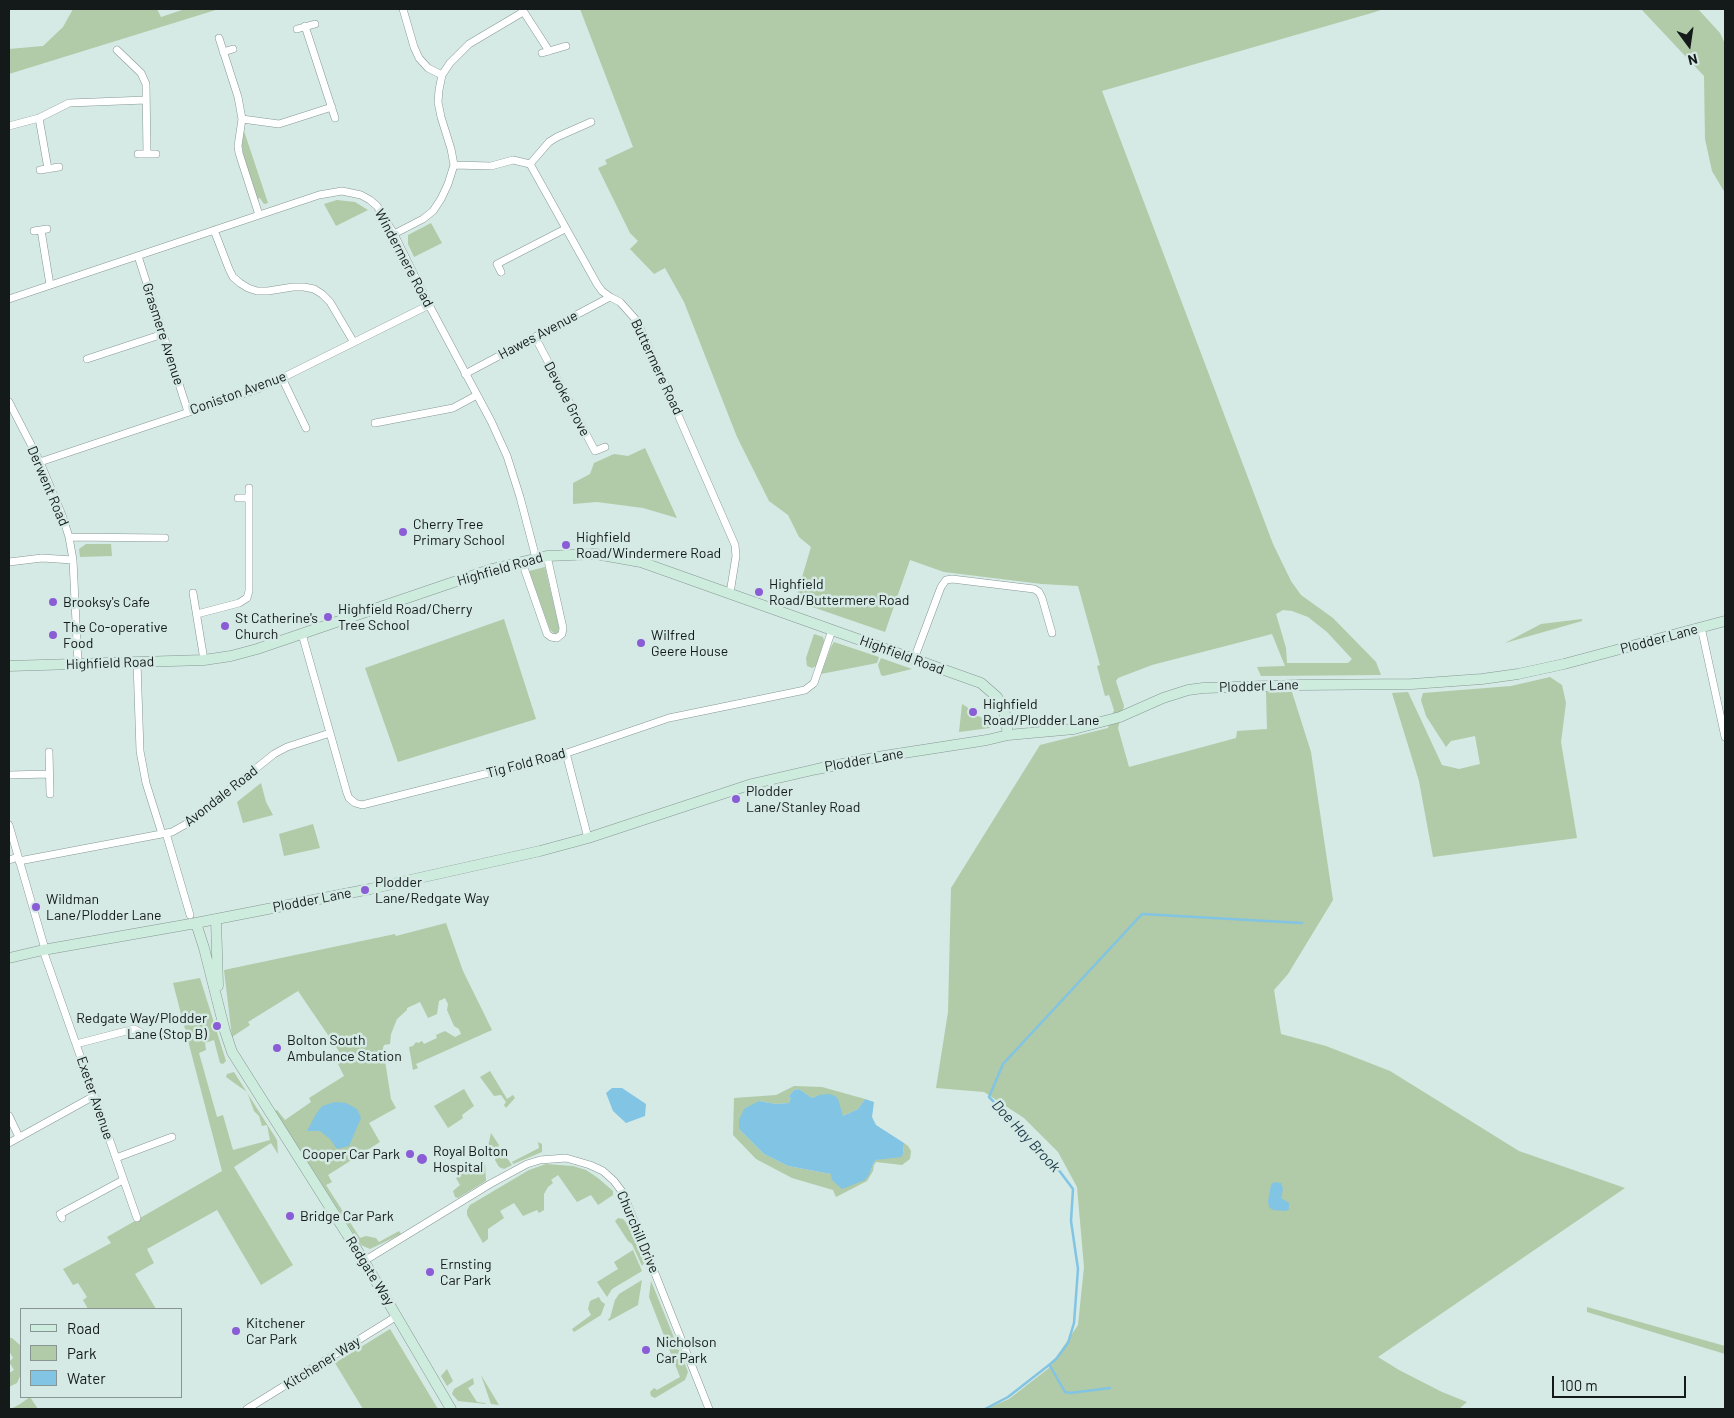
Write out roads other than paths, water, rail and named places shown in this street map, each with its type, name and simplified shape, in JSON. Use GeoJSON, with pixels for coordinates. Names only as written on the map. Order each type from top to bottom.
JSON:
{"type":"FeatureCollection","features":[{"type":"Feature","properties":{"kind":"main road","name":"Highfield Road"},"geometry":{"type":"LineString","coordinates":[[9,666],[204,660],[231,656],[302,634],[492,569],[541,557],[596,554],[641,562],[981,683],[998,697],[1004,708],[1008,735]]}},
{"type":"Feature","properties":{"kind":"main road","name":"Plodder Lane"},"geometry":{"type":"LineString","coordinates":[[9,958],[44,949],[193,919],[216,919],[376,888],[540,851],[588,838],[752,784],[884,756],[1008,735],[1058,732],[1120,717],[1174,694],[1203,688],[1442,683],[1518,674],[1564,664],[1725,621]]}},
{"type":"Feature","properties":{"kind":"main road","name":"Redgate Way"},"geometry":{"type":"LineString","coordinates":[[193,919],[232,1052],[364,1261],[451,1409]]}},
{"type":"Feature","properties":{"kind":"main road","name":"Redgate Way"},"geometry":{"type":"LineString","coordinates":[[216,919],[218,1002]]}},
{"type":"Feature","properties":{"kind":"street"},"geometry":{"type":"LineString","coordinates":[[403,9],[419,58],[428,68],[442,75]]}},
{"type":"Feature","properties":{"kind":"street"},"geometry":{"type":"LineString","coordinates":[[394,234],[423,219],[433,211],[448,184],[454,165],[451,149],[440,117],[438,102],[442,75],[450,63],[470,44],[522,10],[546,52],[566,46]]}},
{"type":"Feature","properties":{"kind":"street"},"geometry":{"type":"LineString","coordinates":[[297,29],[315,24]]}},
{"type":"Feature","properties":{"kind":"street"},"geometry":{"type":"LineString","coordinates":[[305,26],[335,118]]}},
{"type":"Feature","properties":{"kind":"street"},"geometry":{"type":"LineString","coordinates":[[218,38],[238,97],[242,118],[238,146],[239,152],[260,215]]}},
{"type":"Feature","properties":{"kind":"street"},"geometry":{"type":"LineString","coordinates":[[224,52],[233,49]]}},
{"type":"Feature","properties":{"kind":"street"},"geometry":{"type":"LineString","coordinates":[[117,50],[129,58],[144,78],[146,84],[147,154]]}},
{"type":"Feature","properties":{"kind":"street"},"geometry":{"type":"LineString","coordinates":[[9,126],[39,118],[63,105],[76,101],[146,100]]}},
{"type":"Feature","properties":{"kind":"street"},"geometry":{"type":"LineString","coordinates":[[242,118],[274,124],[285,123],[332,107]]}},
{"type":"Feature","properties":{"kind":"street"},"geometry":{"type":"LineString","coordinates":[[580,117],[583,125]]}},
{"type":"Feature","properties":{"kind":"street"},"geometry":{"type":"LineString","coordinates":[[39,118],[44,170],[59,167]]}},
{"type":"Feature","properties":{"kind":"street"},"geometry":{"type":"LineString","coordinates":[[454,165],[491,166],[513,160],[530,164],[549,142],[591,122]]}},
{"type":"Feature","properties":{"kind":"street"},"geometry":{"type":"LineString","coordinates":[[138,154],[156,154]]}},
{"type":"Feature","properties":{"kind":"street","name":"Buttermere Road"},"geometry":{"type":"LineString","coordinates":[[530,164],[596,284],[602,291],[620,302],[638,321],[733,539],[736,556],[730,593]]}},
{"type":"Feature","properties":{"kind":"street","name":"Windermere Road"},"geometry":{"type":"LineString","coordinates":[[9,299],[319,195],[342,191],[352,192],[370,200],[377,206],[394,234],[429,305],[491,421],[507,456],[563,628],[562,634],[557,638],[551,638],[547,634],[522,562]]}},
{"type":"Feature","properties":{"kind":"street"},"geometry":{"type":"LineString","coordinates":[[501,272],[497,264],[565,228]]}},
{"type":"Feature","properties":{"kind":"street"},"geometry":{"type":"LineString","coordinates":[[41,230],[50,285]]}},
{"type":"Feature","properties":{"kind":"street"},"geometry":{"type":"LineString","coordinates":[[214,230],[228,270],[240,283],[257,291],[304,287],[322,294],[330,302],[353,341]]}},
{"type":"Feature","properties":{"kind":"street","name":"Grasmere Avenue"},"geometry":{"type":"LineString","coordinates":[[138,256],[188,412]]}},
{"type":"Feature","properties":{"kind":"street","name":"Hawes Avenue"},"geometry":{"type":"LineString","coordinates":[[465,374],[610,297]]}},
{"type":"Feature","properties":{"kind":"street","name":"Coniston Avenue"},"geometry":{"type":"LineString","coordinates":[[40,462],[256,390],[429,305]]}},
{"type":"Feature","properties":{"kind":"street"},"geometry":{"type":"LineString","coordinates":[[87,359],[164,334]]}},
{"type":"Feature","properties":{"kind":"street","name":"Devoke Grove"},"geometry":{"type":"LineString","coordinates":[[535,337],[595,451],[605,446]]}},
{"type":"Feature","properties":{"kind":"street"},"geometry":{"type":"LineString","coordinates":[[282,378],[306,428]]}},
{"type":"Feature","properties":{"kind":"street"},"geometry":{"type":"LineString","coordinates":[[375,423],[453,408],[477,395]]}},
{"type":"Feature","properties":{"kind":"street","name":"Derwent Road"},"geometry":{"type":"LineString","coordinates":[[9,402],[40,462],[69,537],[73,560],[78,664]]}},
{"type":"Feature","properties":{"kind":"street"},"geometry":{"type":"LineString","coordinates":[[197,614],[239,603],[247,598],[249,591],[249,488]]}},
{"type":"Feature","properties":{"kind":"street"},"geometry":{"type":"LineString","coordinates":[[238,498],[249,498]]}},
{"type":"Feature","properties":{"kind":"street"},"geometry":{"type":"LineString","coordinates":[[69,537],[166,538]]}},
{"type":"Feature","properties":{"kind":"street"},"geometry":{"type":"LineString","coordinates":[[240,553],[249,554]]}},
{"type":"Feature","properties":{"kind":"street"},"geometry":{"type":"LineString","coordinates":[[9,562],[42,558],[73,560]]}},
{"type":"Feature","properties":{"kind":"street"},"geometry":{"type":"LineString","coordinates":[[914,659],[941,587],[946,580],[952,579],[1034,589],[1039,592],[1042,598],[1052,634]]}},
{"type":"Feature","properties":{"kind":"street"},"geometry":{"type":"LineString","coordinates":[[193,593],[204,660]]}},
{"type":"Feature","properties":{"kind":"street"},"geometry":{"type":"LineString","coordinates":[[1701,627],[1725,737]]}},
{"type":"Feature","properties":{"kind":"street","name":"Tig Fold Road"},"geometry":{"type":"LineString","coordinates":[[302,634],[349,798],[355,803],[362,805],[566,753],[669,718],[805,690],[814,683],[832,630]]}},
{"type":"Feature","properties":{"kind":"street"},"geometry":{"type":"LineString","coordinates":[[137,662],[140,751],[146,783],[193,919]]}},
{"type":"Feature","properties":{"kind":"street","name":"Avondale Road"},"geometry":{"type":"LineString","coordinates":[[9,860],[164,834],[188,823],[274,754],[287,747],[330,733]]}},
{"type":"Feature","properties":{"kind":"street"},"geometry":{"type":"LineString","coordinates":[[49,752],[50,794]]}},
{"type":"Feature","properties":{"kind":"street"},"geometry":{"type":"LineString","coordinates":[[566,753],[588,838]]}},
{"type":"Feature","properties":{"kind":"street"},"geometry":{"type":"LineString","coordinates":[[9,775],[50,774]]}},
{"type":"Feature","properties":{"kind":"street","name":"Exeter Avenue"},"geometry":{"type":"LineString","coordinates":[[9,825],[44,949],[137,1218]]}},
{"type":"Feature","properties":{"kind":"street"},"geometry":{"type":"LineString","coordinates":[[76,1044],[134,1030],[140,1032]]}},
{"type":"Feature","properties":{"kind":"street"},"geometry":{"type":"LineString","coordinates":[[9,1143],[94,1096]]}},
{"type":"Feature","properties":{"kind":"street"},"geometry":{"type":"LineString","coordinates":[[9,1116],[19,1137]]}},
{"type":"Feature","properties":{"kind":"street"},"geometry":{"type":"LineString","coordinates":[[116,1158],[172,1137]]}},
{"type":"Feature","properties":{"kind":"street","name":"Churchill Drive"},"geometry":{"type":"LineString","coordinates":[[364,1261],[504,1175],[527,1164],[540,1160],[566,1158],[590,1165],[603,1171],[614,1181],[628,1202],[709,1409]]}},
{"type":"Feature","properties":{"kind":"street"},"geometry":{"type":"LineString","coordinates":[[62,1218],[60,1214],[123,1180]]}},
{"type":"Feature","properties":{"kind":"street","name":"Kitchener Way"},"geometry":{"type":"LineString","coordinates":[[247,1409],[397,1316]]}},
{"type":"Feature","properties":{"kind":"water"},"geometry":{"type":"Polygon","coordinates":[[[612,1088],[622,1088],[646,1104],[645,1116],[626,1123],[613,1111],[606,1093],[612,1088]]]}},
{"type":"Feature","properties":{"kind":"water"},"geometry":{"type":"Polygon","coordinates":[[[799,1089],[812,1098],[829,1094],[835,1096],[838,1099],[843,1116],[858,1109],[865,1099],[874,1102],[872,1117],[876,1125],[904,1143],[903,1154],[901,1157],[876,1160],[865,1180],[842,1189],[832,1180],[831,1174],[788,1166],[764,1154],[739,1129],[739,1120],[744,1109],[759,1101],[776,1104],[789,1103],[791,1098],[788,1097],[794,1090],[799,1089]]]}},
{"type":"Feature","properties":{"kind":"water"},"geometry":{"type":"Polygon","coordinates":[[[335,1102],[346,1103],[357,1109],[361,1118],[349,1146],[337,1149],[330,1139],[320,1131],[307,1131],[322,1106],[335,1102]]]}},
{"type":"Feature","properties":{"kind":"water"},"geometry":{"type":"Polygon","coordinates":[[[1274,1182],[1281,1183],[1283,1189],[1281,1198],[1289,1203],[1289,1209],[1286,1211],[1273,1210],[1269,1207],[1268,1201],[1271,1185],[1274,1182]]]}},
{"type":"Feature","properties":{"kind":"waterway","name":"Doe Hay Brook"},"geometry":{"type":"LineString","coordinates":[[985,1409],[1008,1397],[1049,1365],[1068,1343],[1074,1323],[1078,1269],[1071,1221],[1073,1189],[1052,1161],[989,1097],[1003,1064],[1142,914],[1302,923]]}},
{"type":"Feature","properties":{"kind":"waterway"},"geometry":{"type":"LineString","coordinates":[[1050,1366],[1065,1392],[1110,1388]]}},
{"type":"Feature","properties":{"kind":"place","name":"Cherry Tree Primary School"},"geometry":{"type":"Point","coordinates":[403,532]}},
{"type":"Feature","properties":{"kind":"place","name":"Highfield Road/Windermere Road"},"geometry":{"type":"Point","coordinates":[566,545]}},
{"type":"Feature","properties":{"kind":"place","name":"Highfield Road/Buttermere Road"},"geometry":{"type":"Point","coordinates":[759,592]}},
{"type":"Feature","properties":{"kind":"place","name":"Brooksy's Cafe"},"geometry":{"type":"Point","coordinates":[53,602]}},
{"type":"Feature","properties":{"kind":"place","name":"Highfield Road/Cherry Tree School"},"geometry":{"type":"Point","coordinates":[328,617]}},
{"type":"Feature","properties":{"kind":"place","name":"St Catherine's Church"},"geometry":{"type":"Point","coordinates":[225,626]}},
{"type":"Feature","properties":{"kind":"place","name":"The Co-operative Food"},"geometry":{"type":"Point","coordinates":[53,635]}},
{"type":"Feature","properties":{"kind":"place","name":"Wilfred Geere House"},"geometry":{"type":"Point","coordinates":[641,643]}},
{"type":"Feature","properties":{"kind":"place","name":"Highfield Road/Plodder Lane"},"geometry":{"type":"Point","coordinates":[973,712]}},
{"type":"Feature","properties":{"kind":"place","name":"Plodder Lane/Stanley Road"},"geometry":{"type":"Point","coordinates":[736,799]}},
{"type":"Feature","properties":{"kind":"place","name":"Plodder Lane/Redgate Way"},"geometry":{"type":"Point","coordinates":[365,890]}},
{"type":"Feature","properties":{"kind":"place","name":"Wildman Lane/Plodder Lane"},"geometry":{"type":"Point","coordinates":[36,907]}},
{"type":"Feature","properties":{"kind":"place","name":"Redgate Way/Plodder Lane (Stop B)"},"geometry":{"type":"Point","coordinates":[217,1026]}},
{"type":"Feature","properties":{"kind":"place","name":"Bolton South Ambulance Station"},"geometry":{"type":"Point","coordinates":[277,1048]}},
{"type":"Feature","properties":{"kind":"place","name":"Cooper Car Park"},"geometry":{"type":"Point","coordinates":[410,1154]}},
{"type":"Feature","properties":{"kind":"place","name":"Royal Bolton Hospital"},"geometry":{"type":"Point","coordinates":[422,1159]}},
{"type":"Feature","properties":{"kind":"place","name":"Bridge Car Park"},"geometry":{"type":"Point","coordinates":[290,1216]}},
{"type":"Feature","properties":{"kind":"place","name":"Ernsting Car Park"},"geometry":{"type":"Point","coordinates":[430,1272]}},
{"type":"Feature","properties":{"kind":"place","name":"Kitchener Car Park"},"geometry":{"type":"Point","coordinates":[236,1331]}},
{"type":"Feature","properties":{"kind":"place","name":"Nicholson Car Park"},"geometry":{"type":"Point","coordinates":[646,1350]}}]}
